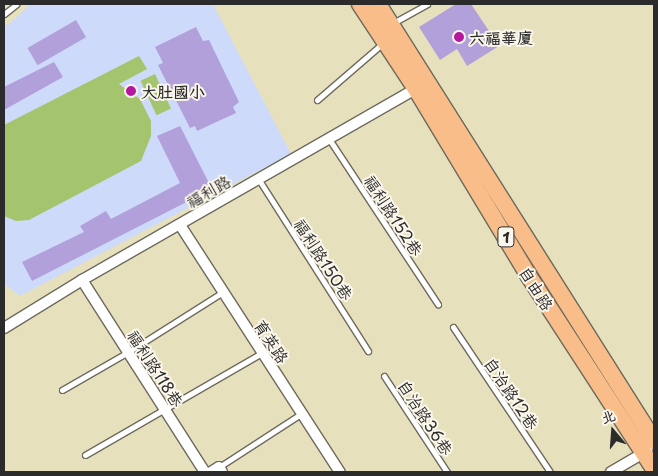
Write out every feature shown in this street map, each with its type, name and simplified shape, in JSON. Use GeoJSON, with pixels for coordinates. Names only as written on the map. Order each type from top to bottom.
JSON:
{"type":"FeatureCollection","features":[{"type":"Feature","properties":{"kind":"main road","name":"自由路"},"geometry":{"type":"LineString","coordinates":[[360,4],[385,42],[422,85]]}},
{"type":"Feature","properties":{"kind":"main road","name":"自由路"},"geometry":{"type":"LineString","coordinates":[[378,4],[391,24],[422,85],[528,275],[651,447],[654,470]]}},
{"type":"Feature","properties":{"kind":"street","name":"福利路"},"geometry":{"type":"LineString","coordinates":[[4,328],[82,280],[422,85]]}},
{"type":"Feature","properties":{"kind":"street","name":"育英路"},"geometry":{"type":"LineString","coordinates":[[180,224],[340,472]]}},
{"type":"Feature","properties":{"kind":"street","name":"福利路118巷"},"geometry":{"type":"LineString","coordinates":[[82,280],[204,472]]}},
{"type":"Feature","properties":{"kind":"street"},"geometry":{"type":"LineString","coordinates":[[611,472],[651,447]]}},
{"type":"Feature","properties":{"kind":"lane"},"geometry":{"type":"LineString","coordinates":[[4,14],[17,4]]}},
{"type":"Feature","properties":{"kind":"lane"},"geometry":{"type":"LineString","coordinates":[[391,24],[427,4]]}},
{"type":"Feature","properties":{"kind":"lane"},"geometry":{"type":"LineString","coordinates":[[317,100],[385,42]]}},
{"type":"Feature","properties":{"kind":"lane","name":"福利路152巷"},"geometry":{"type":"LineString","coordinates":[[330,139],[438,304]]}},
{"type":"Feature","properties":{"kind":"lane","name":"福利路150巷"},"geometry":{"type":"LineString","coordinates":[[259,180],[368,351]]}},
{"type":"Feature","properties":{"kind":"lane"},"geometry":{"type":"LineString","coordinates":[[62,390],[128,352],[224,292]]}},
{"type":"Feature","properties":{"kind":"lane","name":"自治路12巷"},"geometry":{"type":"LineString","coordinates":[[453,327],[550,472]]}},
{"type":"Feature","properties":{"kind":"lane"},"geometry":{"type":"LineString","coordinates":[[85,455],[262,353]]}},
{"type":"Feature","properties":{"kind":"lane","name":"自治路36巷"},"geometry":{"type":"LineString","coordinates":[[384,376],[447,472]]}},
{"type":"Feature","properties":{"kind":"lane"},"geometry":{"type":"LineString","coordinates":[[217,471],[302,413]]}},
{"type":"Feature","properties":{"kind":"shaded area","name":"大肚國小"},"geometry":{"type":"Polygon","coordinates":[[[31,4],[213,4],[291,154],[20,296],[4,284],[4,28],[31,4]]]}},
{"type":"Feature","properties":{"kind":"green space"},"geometry":{"type":"Polygon","coordinates":[[[139,56],[147,69],[119,84],[140,99],[151,121],[151,136],[141,161],[29,220],[16,221],[4,216],[4,125],[139,56]]]}},
{"type":"Feature","properties":{"kind":"green space"},"geometry":{"type":"Polygon","coordinates":[[[155,74],[171,108],[157,115],[140,81],[155,74]]]}},
{"type":"Feature","properties":{"kind":"building","name":"六福華廈"},"geometry":{"type":"Polygon","coordinates":[[[456,4],[471,4],[499,46],[467,66],[457,49],[440,60],[419,27],[456,4]]]}},
{"type":"Feature","properties":{"kind":"building"},"geometry":{"type":"Polygon","coordinates":[[[76,20],[86,37],[38,65],[28,48],[76,20]]]}},
{"type":"Feature","properties":{"kind":"building"},"geometry":{"type":"Polygon","coordinates":[[[196,27],[203,41],[209,40],[239,102],[233,107],[236,113],[197,131],[195,126],[190,128],[158,65],[163,63],[155,47],[196,27]]]}},
{"type":"Feature","properties":{"kind":"building"},"geometry":{"type":"Polygon","coordinates":[[[54,62],[63,77],[4,110],[4,87],[54,62]]]}},
{"type":"Feature","properties":{"kind":"building"},"geometry":{"type":"Polygon","coordinates":[[[180,126],[212,189],[32,281],[22,262],[84,232],[80,226],[106,211],[111,219],[180,183],[157,136],[180,126]]]}},
{"type":"Feature","properties":{"kind":"place","name":"六福華廈"},"geometry":{"type":"Point","coordinates":[459,37]}},
{"type":"Feature","properties":{"kind":"place","name":"大肚國小"},"geometry":{"type":"Point","coordinates":[131,91]}}]}
